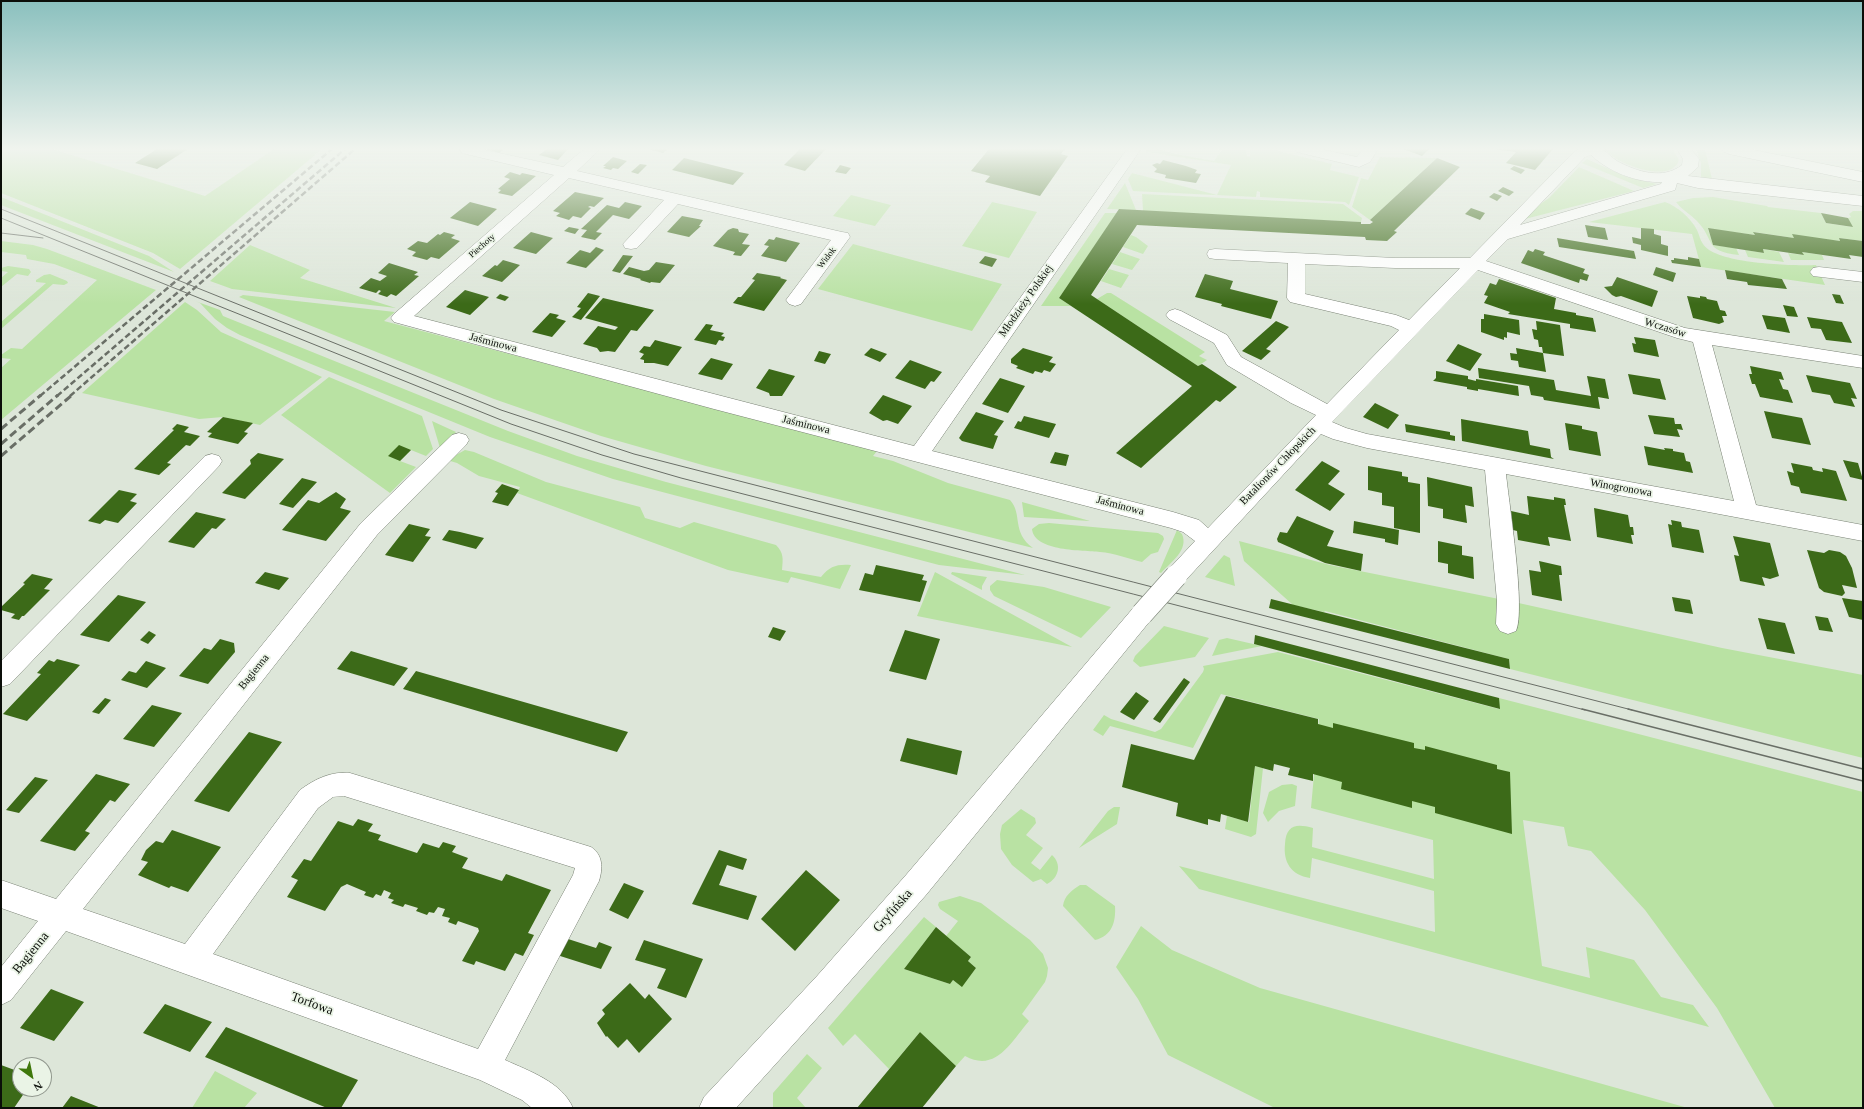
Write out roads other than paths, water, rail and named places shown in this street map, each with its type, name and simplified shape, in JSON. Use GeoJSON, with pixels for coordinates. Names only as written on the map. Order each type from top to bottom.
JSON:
{"type":"FeatureCollection","features":[{"type":"Feature","properties":{"kind":"street","name":"Piechoty"},"geometry":{"type":"LineString","coordinates":[[400,318],[533,201]]}},
{"type":"Feature","properties":{"kind":"street"},"geometry":{"type":"LineString","coordinates":[[631,244],[672,201]]}},
{"type":"Feature","properties":{"kind":"street","name":"Widok"},"geometry":{"type":"LineString","coordinates":[[687,201],[842,237],[795,300]]}},
{"type":"Feature","properties":{"kind":"street","name":"Młodzieży Polskiej"},"geometry":{"type":"LineString","coordinates":[[919,454],[1098,201]]}},
{"type":"Feature","properties":{"kind":"street","name":"Batalionów Chłopskich"},"geometry":{"type":"LineString","coordinates":[[1064,707],[1142,614],[1209,540],[1533,201]]}},
{"type":"Feature","properties":{"kind":"street","name":"Batalionów Chłopskich"},"geometry":{"type":"LineString","coordinates":[[1502,235],[1621,201]]}},
{"type":"Feature","properties":{"kind":"street","name":"Wczasów"},"geometry":{"type":"LineString","coordinates":[[1215,254],[1395,263],[1475,262],[1670,330],[1700,337],[1863,362]]}},
{"type":"Feature","properties":{"kind":"street"},"geometry":{"type":"LineString","coordinates":[[1297,258],[1296,298],[1396,321],[1412,328]]}},
{"type":"Feature","properties":{"kind":"street"},"geometry":{"type":"LineString","coordinates":[[1819,272],[1863,277]]}},
{"type":"Feature","properties":{"kind":"street","name":"Winogronowa"},"geometry":{"type":"LineString","coordinates":[[1175,315],[1221,339],[1234,361],[1298,398],[1351,438],[1863,533]]}},
{"type":"Feature","properties":{"kind":"street","name":"Jaśminowa"},"geometry":{"type":"LineString","coordinates":[[400,318],[1173,520],[1191,526],[1209,540]]}},
{"type":"Feature","properties":{"kind":"street"},"geometry":{"type":"LineString","coordinates":[[1700,337],[1747,511]]}},
{"type":"Feature","properties":{"kind":"street","name":"Bagienna"},"geometry":{"type":"LineString","coordinates":[[1,990],[369,529],[459,440]]}},
{"type":"Feature","properties":{"kind":"street"},"geometry":{"type":"LineString","coordinates":[[1,678],[212,461]]}},
{"type":"Feature","properties":{"kind":"street"},"geometry":{"type":"LineString","coordinates":[[1495,464],[1508,602],[1508,624]]}},
{"type":"Feature","properties":{"kind":"street","name":"Gryfińska"},"geometry":{"type":"LineString","coordinates":[[715,1108],[827,986],[921,879],[1064,707]]}},
{"type":"Feature","properties":{"kind":"street"},"geometry":{"type":"LineString","coordinates":[[191,960],[309,799],[322,789],[340,783],[350,784],[581,856],[587,860],[589,869],[585,881],[485,1067]]}},
{"type":"Feature","properties":{"kind":"street"},"geometry":{"type":"LineString","coordinates":[[1,894],[61,916]]}},
{"type":"Feature","properties":{"kind":"street","name":"Torfowa"},"geometry":{"type":"LineString","coordinates":[[61,916],[191,960],[485,1067],[533,1089],[557,1108]]}},
{"type":"Feature","properties":{"kind":"tram line"},"geometry":{"type":"LineString","coordinates":[[1,209],[501,410],[634,454],[1632,710]]}},
{"type":"Feature","properties":{"kind":"tram line"},"geometry":{"type":"LineString","coordinates":[[1,218],[511,424],[602,455],[681,478],[1585,710]]}},
{"type":"Feature","properties":{"kind":"tram line"},"geometry":{"type":"LineString","coordinates":[[1,233],[43,238]]}},
{"type":"Feature","properties":{"kind":"tram line"},"geometry":{"type":"LineString","coordinates":[[1582,709],[1863,781]]}},
{"type":"Feature","properties":{"kind":"tram line"},"geometry":{"type":"LineString","coordinates":[[1628,709],[1863,769]]}},
{"type":"Feature","properties":{"kind":"railway"},"geometry":{"type":"LineString","coordinates":[[40,396],[271,201]]}},
{"type":"Feature","properties":{"kind":"railway"},"geometry":{"type":"LineString","coordinates":[[57,396],[285,201]]}},
{"type":"Feature","properties":{"kind":"railway"},"geometry":{"type":"LineString","coordinates":[[70,396],[295,201]]}},
{"type":"Feature","properties":{"kind":"railway"},"geometry":{"type":"LineString","coordinates":[[1,429],[41,395]]}},
{"type":"Feature","properties":{"kind":"railway"},"geometry":{"type":"LineString","coordinates":[[1,444],[58,395]]}},
{"type":"Feature","properties":{"kind":"railway"},"geometry":{"type":"LineString","coordinates":[[1,456],[72,395]]}}]}
